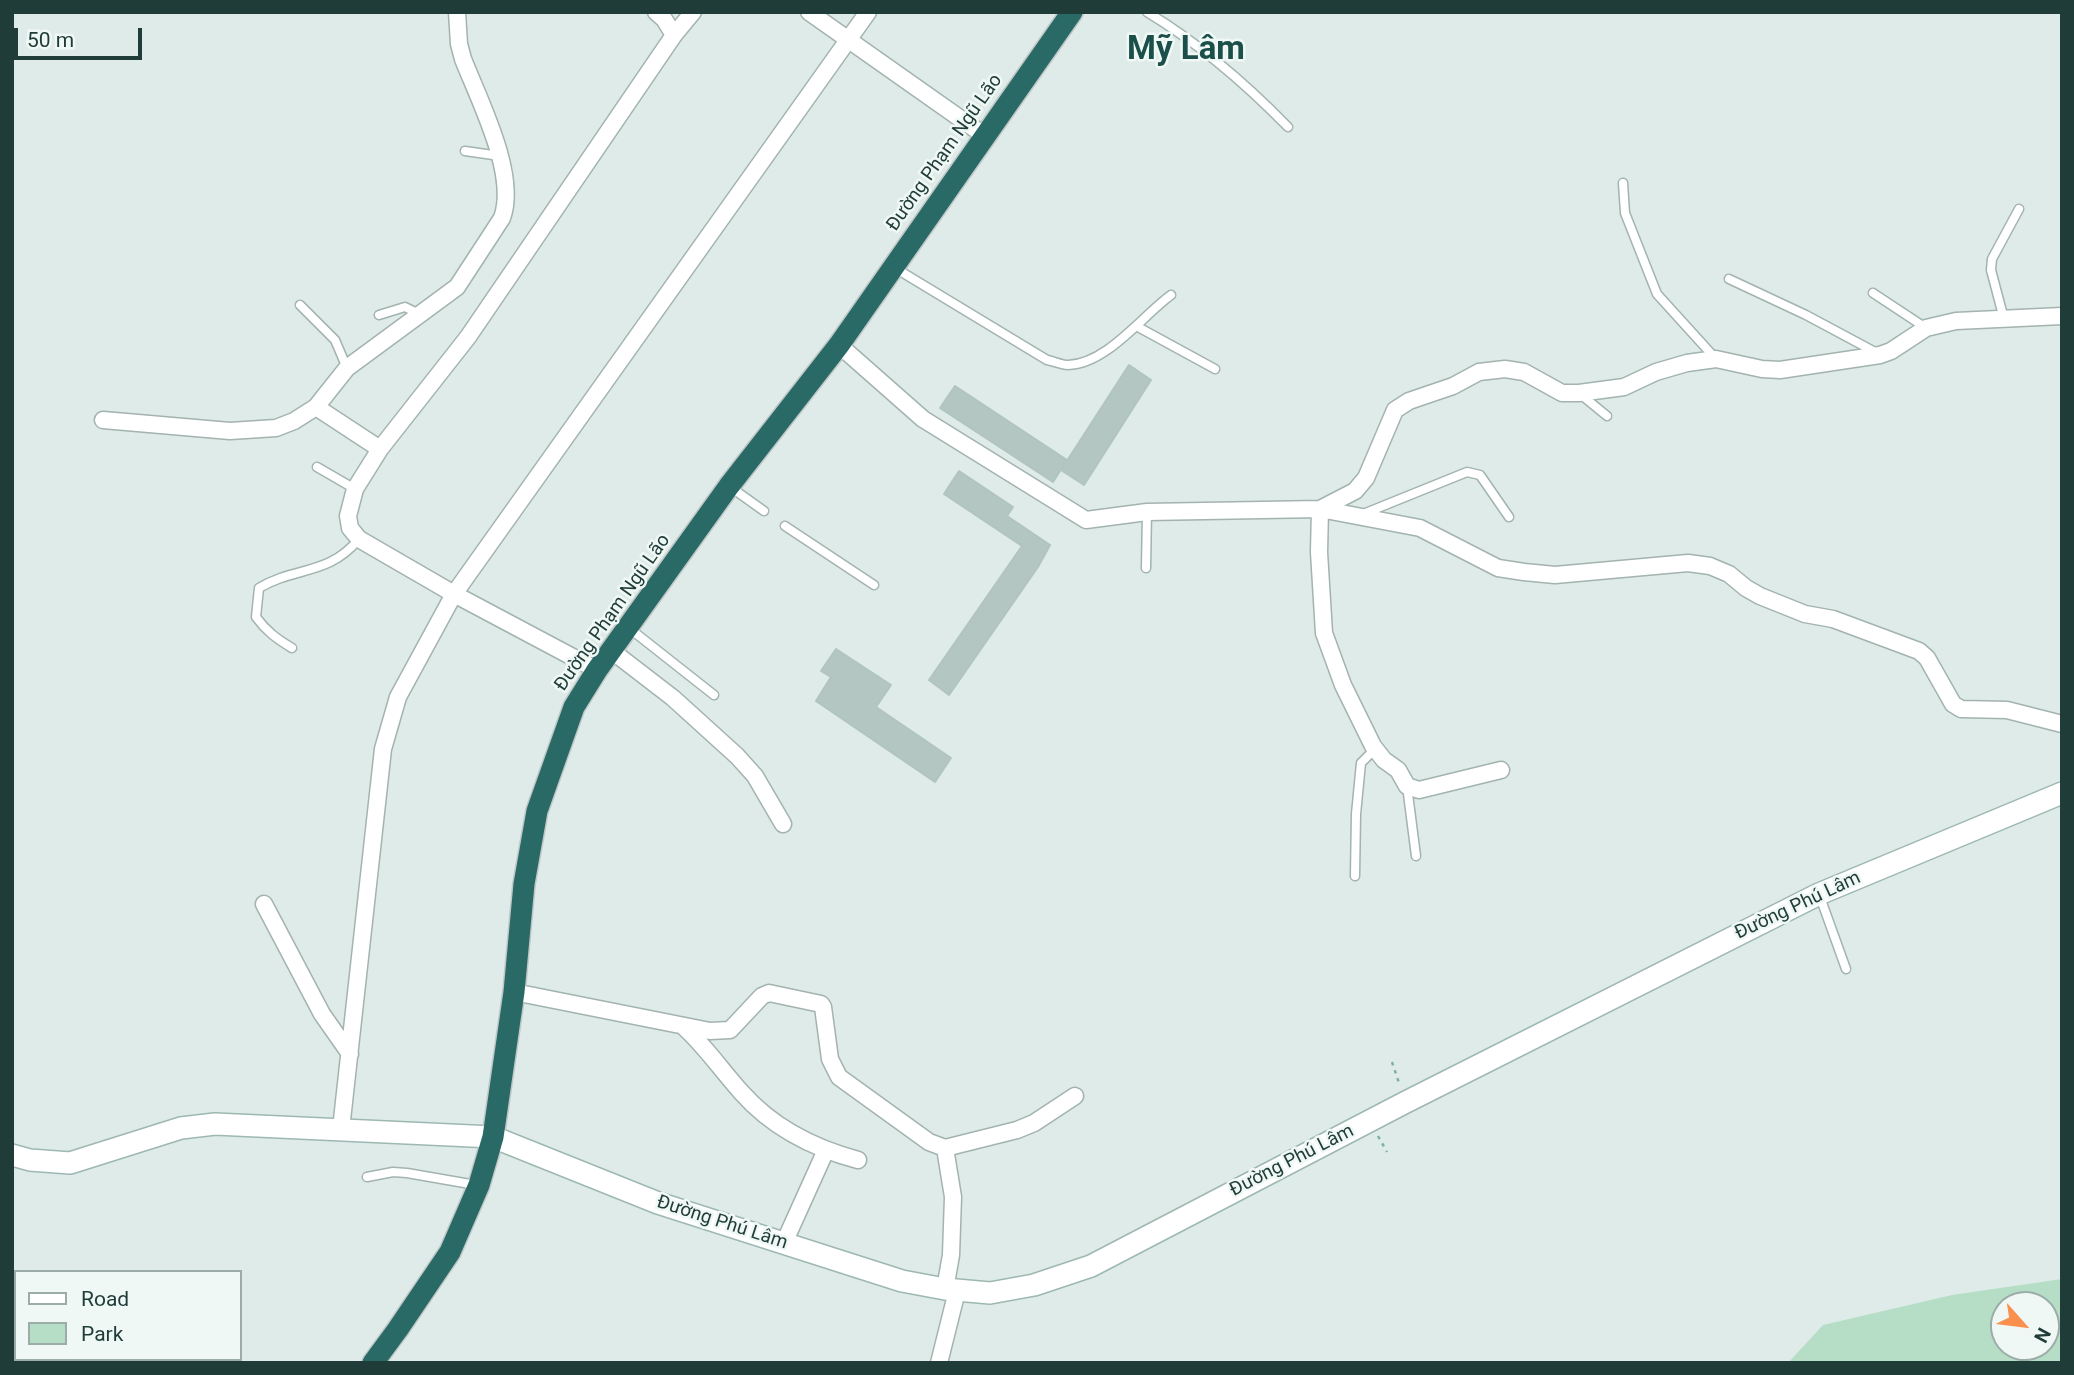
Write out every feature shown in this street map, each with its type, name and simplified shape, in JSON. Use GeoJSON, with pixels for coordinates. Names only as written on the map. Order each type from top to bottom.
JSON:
{"type":"FeatureCollection","features":[{"type":"Feature","properties":{"kind":"highway","name":"Đường Phạm Ngũ Lão"},"geometry":{"type":"LineString","coordinates":[[373,1363],[450,1252],[479,1185],[493,1138],[514,992],[524,884],[537,811],[574,707],[597,670],[729,486],[839,345],[1072,12]]}},
{"type":"Feature","properties":{"kind":"main road","name":"Đường Phú Lâm"},"geometry":{"type":"LineString","coordinates":[[12,1155],[30,1160],[70,1163],[181,1128],[215,1124],[493,1138],[658,1203],[902,1281],[951,1290],[990,1293],[1034,1285],[1091,1266],[1406,1102],[1819,894],[2062,793]]}},
{"type":"Feature","properties":{"kind":"street"},"geometry":{"type":"LineString","coordinates":[[103,420],[241,430],[276,428],[294,421],[316,407],[347,368],[457,287],[502,218],[507,206],[508,189],[500,156],[463,59],[457,12]]}},
{"type":"Feature","properties":{"kind":"street"},"geometry":{"type":"LineString","coordinates":[[656,12],[664,19],[674,36]]}},
{"type":"Feature","properties":{"kind":"street"},"geometry":{"type":"LineString","coordinates":[[597,670],[454,594],[359,539],[350,528],[348,516],[355,489],[380,449],[468,337],[693,12]]}},
{"type":"Feature","properties":{"kind":"street"},"geometry":{"type":"LineString","coordinates":[[809,12],[985,136]]}},
{"type":"Feature","properties":{"kind":"street"},"geometry":{"type":"LineString","coordinates":[[341,1129],[383,749],[398,696],[454,594],[868,12]]}},
{"type":"Feature","properties":{"kind":"street"},"geometry":{"type":"LineString","coordinates":[[1320,509],[1355,491],[1366,478],[1395,410],[1409,401],[1453,386],[1479,372],[1505,369],[1524,372],[1562,393],[1579,393],[1624,387],[1656,372],[1687,363],[1716,359],[1780,370],[1880,355],[1891,351],[1926,328],[1956,321],[2062,316]]}},
{"type":"Feature","properties":{"kind":"street"},"geometry":{"type":"LineString","coordinates":[[839,345],[923,419],[1086,520],[1147,512],[1320,509],[1420,528],[1498,568],[1524,572],[1555,575],[1688,563],[1710,566],[1730,574],[1760,596],[1805,614],[1833,619],[1919,651],[1927,658],[1953,704],[1961,709],[2007,710],[2062,724]]}},
{"type":"Feature","properties":{"kind":"street"},"geometry":{"type":"LineString","coordinates":[[316,407],[380,449]]}},
{"type":"Feature","properties":{"kind":"street"},"geometry":{"type":"LineString","coordinates":[[1320,509],[1319,552],[1324,633],[1343,685],[1378,752],[1398,770],[1407,786],[1419,790],[1501,770]]}},
{"type":"Feature","properties":{"kind":"street"},"geometry":{"type":"LineString","coordinates":[[612,650],[673,698],[737,756],[755,776],[783,824]]}},
{"type":"Feature","properties":{"kind":"street"},"geometry":{"type":"LineString","coordinates":[[264,904],[322,1014],[350,1054]]}},
{"type":"Feature","properties":{"kind":"street"},"geometry":{"type":"LineString","coordinates":[[514,992],[710,1031],[730,1030],[762,996],[769,993],[821,1004],[830,1059],[839,1077],[929,1142],[945,1148],[1017,1130],[1034,1123],[1075,1096]]}},
{"type":"Feature","properties":{"kind":"street"},"geometry":{"type":"LineString","coordinates":[[682,1026],[703,1045],[744,1095],[780,1128],[826,1150],[858,1160]]}},
{"type":"Feature","properties":{"kind":"street"},"geometry":{"type":"LineString","coordinates":[[939,1363],[951,1290],[953,1197],[945,1148]]}},
{"type":"Feature","properties":{"kind":"street"},"geometry":{"type":"LineString","coordinates":[[784,1243],[826,1150]]}},
{"type":"Feature","properties":{"kind":"lane"},"geometry":{"type":"LineString","coordinates":[[1147,12],[1243,81],[1288,127]]}},
{"type":"Feature","properties":{"kind":"lane"},"geometry":{"type":"LineString","coordinates":[[465,151],[500,156]]}},
{"type":"Feature","properties":{"kind":"lane"},"geometry":{"type":"LineString","coordinates":[[1623,183],[1625,213],[1657,295],[1716,359]]}},
{"type":"Feature","properties":{"kind":"lane"},"geometry":{"type":"LineString","coordinates":[[2004,319],[1991,270],[1992,259],[2019,209]]}},
{"type":"Feature","properties":{"kind":"lane"},"geometry":{"type":"LineString","coordinates":[[892,266],[1047,360],[1068,365],[1089,359],[1122,339],[1171,295]]}},
{"type":"Feature","properties":{"kind":"lane"},"geometry":{"type":"LineString","coordinates":[[1729,279],[1806,315],[1880,355]]}},
{"type":"Feature","properties":{"kind":"lane"},"geometry":{"type":"LineString","coordinates":[[1873,293],[1926,328]]}},
{"type":"Feature","properties":{"kind":"lane"},"geometry":{"type":"LineString","coordinates":[[300,305],[335,340],[347,368]]}},
{"type":"Feature","properties":{"kind":"lane"},"geometry":{"type":"LineString","coordinates":[[379,315],[405,307],[419,314]]}},
{"type":"Feature","properties":{"kind":"lane"},"geometry":{"type":"LineString","coordinates":[[1138,327],[1215,369]]}},
{"type":"Feature","properties":{"kind":"lane"},"geometry":{"type":"LineString","coordinates":[[1579,393],[1607,416]]}},
{"type":"Feature","properties":{"kind":"lane"},"geometry":{"type":"LineString","coordinates":[[317,467],[355,489]]}},
{"type":"Feature","properties":{"kind":"lane"},"geometry":{"type":"LineString","coordinates":[[1357,516],[1467,472],[1480,475],[1509,517]]}},
{"type":"Feature","properties":{"kind":"lane"},"geometry":{"type":"LineString","coordinates":[[729,486],[764,511]]}},
{"type":"Feature","properties":{"kind":"lane"},"geometry":{"type":"LineString","coordinates":[[1146,568],[1147,512]]}},
{"type":"Feature","properties":{"kind":"lane"},"geometry":{"type":"LineString","coordinates":[[785,526],[874,585]]}},
{"type":"Feature","properties":{"kind":"lane"},"geometry":{"type":"LineString","coordinates":[[292,648],[275,638],[256,617],[259,588],[277,578],[330,564],[347,554],[359,539]]}},
{"type":"Feature","properties":{"kind":"lane"},"geometry":{"type":"LineString","coordinates":[[629,628],[714,695]]}},
{"type":"Feature","properties":{"kind":"lane"},"geometry":{"type":"LineString","coordinates":[[1354,877],[1356,814],[1362,763],[1371,753],[1378,752]]}},
{"type":"Feature","properties":{"kind":"lane"},"geometry":{"type":"LineString","coordinates":[[1407,786],[1416,856]]}},
{"type":"Feature","properties":{"kind":"lane"},"geometry":{"type":"LineString","coordinates":[[1819,894],[1846,969]]}},
{"type":"Feature","properties":{"kind":"lane"},"geometry":{"type":"LineString","coordinates":[[367,1177],[393,1172],[407,1173],[479,1185]]}},
{"type":"Feature","properties":{"kind":"path"},"geometry":{"type":"LineString","coordinates":[[1392,1062],[1406,1102]]}},
{"type":"Feature","properties":{"kind":"green space"},"geometry":{"type":"Polygon","coordinates":[[[2062,1279],[2062,1363],[1788,1363],[1823,1325],[1952,1295],[2062,1279]]]}},
{"type":"Feature","properties":{"kind":"building"},"geometry":{"type":"Polygon","coordinates":[[[1129,365],[1151,380],[1084,485],[1061,470],[1129,365]]]}},
{"type":"Feature","properties":{"kind":"building"},"geometry":{"type":"Polygon","coordinates":[[[955,386],[1067,460],[1053,482],[940,408],[955,386]]]}},
{"type":"Feature","properties":{"kind":"building"},"geometry":{"type":"Polygon","coordinates":[[[959,471],[1013,507],[1007,516],[1050,545],[1038,567],[949,695],[929,680],[1022,546],[944,494],[959,471]]]}},
{"type":"Feature","properties":{"kind":"building"},"geometry":{"type":"Polygon","coordinates":[[[836,649],[891,685],[876,707],[951,758],[935,782],[816,701],[831,677],[821,671],[836,649]]]}},
{"type":"Feature","properties":{"kind":"district","name":"Mỹ Lâm"},"geometry":{"type":"Point","coordinates":[1186,51]}}]}
